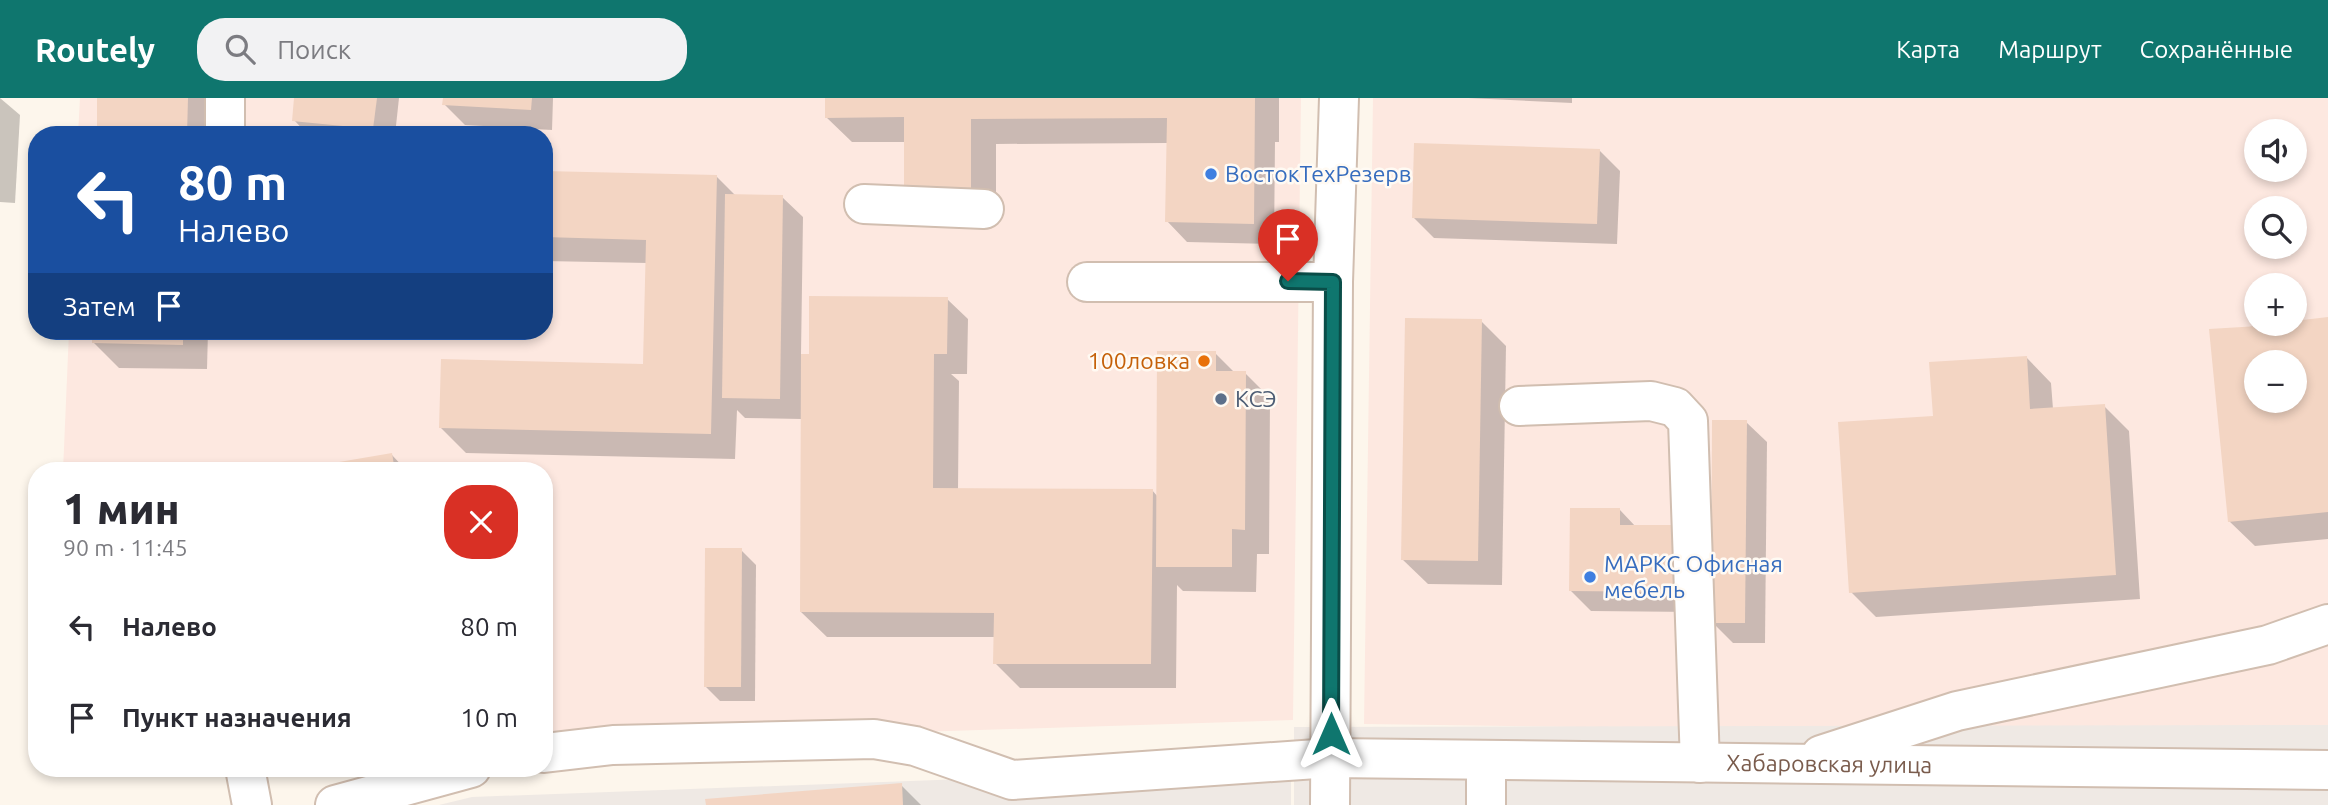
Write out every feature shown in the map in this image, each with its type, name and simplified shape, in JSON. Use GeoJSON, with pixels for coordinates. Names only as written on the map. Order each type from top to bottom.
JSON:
{"type":"FeatureCollection","features":[{"type":"Feature","properties":{"kind":"street"},"geometry":{"type":"LineString","coordinates":[[225,98],[225,126]]}},
{"type":"Feature","properties":{"kind":"street"},"geometry":{"type":"LineString","coordinates":[[1330,805],[1333,282],[1339,98]]}},
{"type":"Feature","properties":{"kind":"street"},"geometry":{"type":"LineString","coordinates":[[864,204],[984,209]]}},
{"type":"Feature","properties":{"kind":"street"},"geometry":{"type":"LineString","coordinates":[[1087,282],[1333,282]]}},
{"type":"Feature","properties":{"kind":"street"},"geometry":{"type":"LineString","coordinates":[[1519,406],[1651,401],[1675,407],[1688,421],[1700,764]]}},
{"type":"Feature","properties":{"kind":"street"},"geometry":{"type":"LineString","coordinates":[[1789,765],[1957,711],[2269,645],[2328,624]]}},
{"type":"Feature","properties":{"kind":"street"},"geometry":{"type":"LineString","coordinates":[[553,752],[613,745],[874,739],[915,746],[1010,793]]}},
{"type":"Feature","properties":{"kind":"street","name":"Хабаровская улица"},"geometry":{"type":"LineString","coordinates":[[1010,793],[1331,758],[2328,770]]}},
{"type":"Feature","properties":{"kind":"street"},"geometry":{"type":"LineString","coordinates":[[1486,761],[1486,805]]}},
{"type":"Feature","properties":{"kind":"street"},"geometry":{"type":"LineString","coordinates":[[247,777],[252,805]]}},
{"type":"Feature","properties":{"kind":"street"},"geometry":{"type":"LineString","coordinates":[[335,805],[438,777]]}},
{"type":"Feature","properties":{"kind":"shaded area"},"geometry":{"type":"Polygon","coordinates":[[[80,98],[1301,98],[1293,720],[553,744],[553,462],[63,462],[69,340],[553,340],[553,126],[78,126],[80,98]]]}},
{"type":"Feature","properties":{"kind":"shaded area"},"geometry":{"type":"Polygon","coordinates":[[[1373,98],[2328,98],[2328,738],[1364,724],[1373,98]]]}},
{"type":"Feature","properties":{"kind":"shaded area"},"geometry":{"type":"Polygon","coordinates":[[[2328,725],[2328,805],[1294,805],[1294,727],[2328,725]]]}},
{"type":"Feature","properties":{"kind":"shaded area"},"geometry":{"type":"Polygon","coordinates":[[[1291,767],[1291,805],[439,805],[472,797],[1291,767]]]}},
{"type":"Feature","properties":{"kind":"building"},"geometry":{"type":"Polygon","coordinates":[[[97,98],[188,98],[187,126],[97,126],[97,98]]]}},
{"type":"Feature","properties":{"kind":"building"},"geometry":{"type":"Polygon","coordinates":[[[294,98],[377,98],[373,126],[292,121],[294,98]]]}},
{"type":"Feature","properties":{"kind":"building"},"geometry":{"type":"Polygon","coordinates":[[[443,98],[532,98],[531,110],[442,105],[443,98]]]}},
{"type":"Feature","properties":{"kind":"building"},"geometry":{"type":"Polygon","coordinates":[[[825,98],[1255,98],[1254,224],[1165,222],[1167,118],[971,119],[971,192],[904,192],[904,117],[825,118],[825,98]]]}},
{"type":"Feature","properties":{"kind":"building"},"geometry":{"type":"Polygon","coordinates":[[[1414,143],[1600,149],[1597,224],[1412,218],[1414,143]]]}},
{"type":"Feature","properties":{"kind":"building"},"geometry":{"type":"Polygon","coordinates":[[[553,171],[717,175],[711,434],[439,428],[441,359],[643,364],[646,240],[553,237],[553,171]]]}},
{"type":"Feature","properties":{"kind":"building"},"geometry":{"type":"Polygon","coordinates":[[[725,194],[783,195],[780,399],[722,398],[725,194]]]}},
{"type":"Feature","properties":{"kind":"building"},"geometry":{"type":"Polygon","coordinates":[[[809,296],[948,297],[947,354],[934,354],[933,488],[1153,489],[1151,664],[993,664],[994,613],[800,612],[801,354],[809,354],[809,296]]]}},
{"type":"Feature","properties":{"kind":"building"},"geometry":{"type":"Polygon","coordinates":[[[2328,317],[2328,512],[2228,522],[2209,329],[2244,327],[2244,336],[2307,336],[2307,319],[2328,317]]]}},
{"type":"Feature","properties":{"kind":"building"},"geometry":{"type":"Polygon","coordinates":[[[1405,318],[1482,319],[1478,561],[1401,560],[1405,318]]]}},
{"type":"Feature","properties":{"kind":"building"},"geometry":{"type":"Polygon","coordinates":[[[92,340],[183,340],[183,345],[92,343],[92,340]]]}},
{"type":"Feature","properties":{"kind":"building"},"geometry":{"type":"Polygon","coordinates":[[[1157,351],[1216,351],[1216,371],[1246,371],[1245,530],[1232,529],[1232,567],[1156,567],[1157,351]]]}},
{"type":"Feature","properties":{"kind":"building"},"geometry":{"type":"Polygon","coordinates":[[[2027,356],[2030,409],[2105,404],[2116,575],[1849,593],[1838,422],[1933,416],[1929,362],[2027,356]]]}},
{"type":"Feature","properties":{"kind":"building"},"geometry":{"type":"Polygon","coordinates":[[[1712,420],[1747,420],[1745,623],[1711,623],[1712,420]]]}},
{"type":"Feature","properties":{"kind":"building"},"geometry":{"type":"Polygon","coordinates":[[[392,453],[394,462],[339,462],[392,453]]]}},
{"type":"Feature","properties":{"kind":"building"},"geometry":{"type":"Polygon","coordinates":[[[1570,508],[1620,508],[1620,525],[1674,525],[1674,592],[1569,591],[1570,508]]]}},
{"type":"Feature","properties":{"kind":"building"},"geometry":{"type":"Polygon","coordinates":[[[705,548],[742,548],[741,687],[704,687],[705,548]]]}},
{"type":"Feature","properties":{"kind":"building"},"geometry":{"type":"Polygon","coordinates":[[[902,783],[903,805],[706,805],[705,799],[902,783]]]}},
{"type":"Feature","properties":{"kind":"place","name":"ВостокТехРезерв"},"geometry":{"type":"Point","coordinates":[1211,174]}},
{"type":"Feature","properties":{"kind":"place","name":"100ловка"},"geometry":{"type":"Point","coordinates":[1204,361]}},
{"type":"Feature","properties":{"kind":"place","name":"КСЭ"},"geometry":{"type":"Point","coordinates":[1221,399]}},
{"type":"Feature","properties":{"kind":"place","name":"МАРКС Офисная мебель"},"geometry":{"type":"Point","coordinates":[1590,577]}},
{"type":"Feature","properties":{"kind":"route"},"geometry":{"type":"LineString","coordinates":[[1288,281],[1333,282],[1331,734]]}}]}
